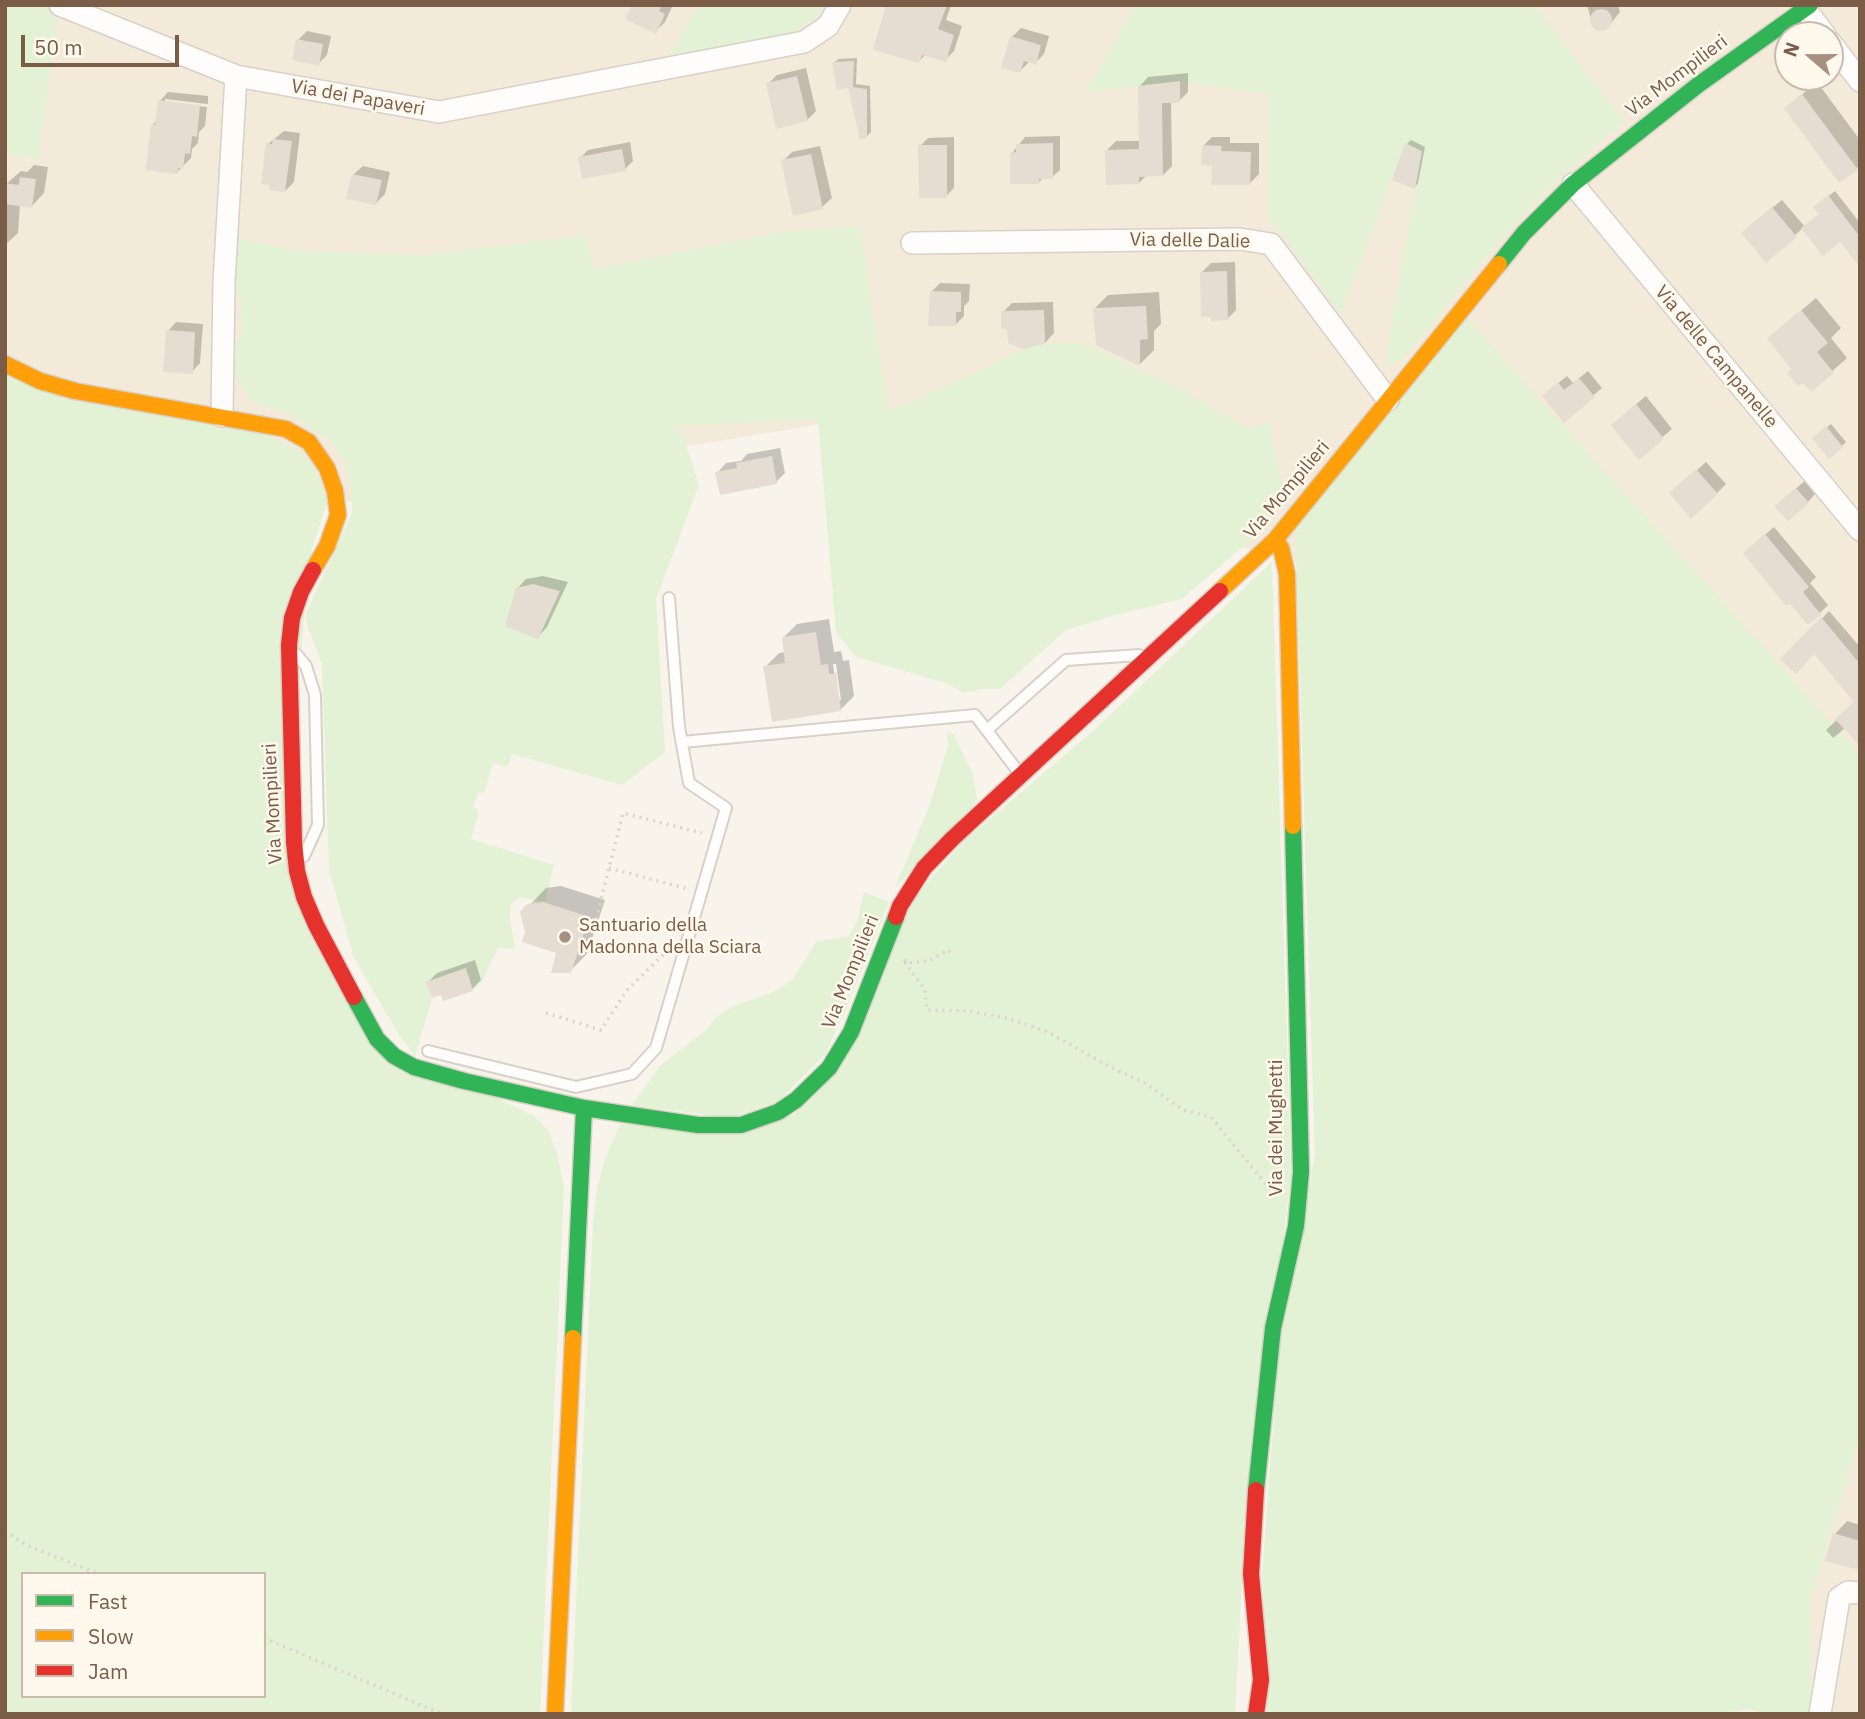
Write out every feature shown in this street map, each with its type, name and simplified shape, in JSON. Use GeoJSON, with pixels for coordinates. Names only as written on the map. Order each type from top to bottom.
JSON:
{"type":"FeatureCollection","features":[{"type":"Feature","properties":{"kind":"street","name":"Via dei Papaveri"},"geometry":{"type":"LineString","coordinates":[[60,5],[236,76],[439,112],[804,43],[828,26],[840,5]]}},
{"type":"Feature","properties":{"kind":"street","name":"Via Mompilieri"},"geometry":{"type":"LineString","coordinates":[[5,364],[40,381],[75,391],[286,429],[309,442],[327,468],[335,491],[338,515],[327,546],[301,592],[292,618],[289,645],[294,842],[297,871],[304,897],[377,1039],[394,1056],[414,1067],[464,1081],[584,1108],[719,1127],[741,1125],[761,1120],[796,1100],[829,1068],[842,1049],[900,906],[924,868],[951,839],[1275,540],[1524,233],[1573,184],[1698,85],[1808,7]]}},
{"type":"Feature","properties":{"kind":"street"},"geometry":{"type":"LineString","coordinates":[[1844,60],[1860,81]]}},
{"type":"Feature","properties":{"kind":"street"},"geometry":{"type":"LineString","coordinates":[[222,416],[224,282],[236,76]]}},
{"type":"Feature","properties":{"kind":"street","name":"Via delle Campanelle"},"geometry":{"type":"LineString","coordinates":[[1573,184],[1860,530]]}},
{"type":"Feature","properties":{"kind":"street","name":"Via delle Dalie"},"geometry":{"type":"LineString","coordinates":[[912,243],[1240,239],[1271,243],[1388,400]]}},
{"type":"Feature","properties":{"kind":"street","name":"Via dei Mughetti"},"geometry":{"type":"LineString","coordinates":[[1256,1714],[1261,1680],[1251,1574],[1256,1491],[1273,1328],[1296,1226],[1301,1172],[1287,574],[1281,548],[1275,540]]}},
{"type":"Feature","properties":{"kind":"street"},"geometry":{"type":"LineString","coordinates":[[555,1714],[584,1108]]}},
{"type":"Feature","properties":{"kind":"street"},"geometry":{"type":"LineString","coordinates":[[1820,1714],[1839,1598],[1848,1592],[1860,1593]]}},
{"type":"Feature","properties":{"kind":"lane"},"geometry":{"type":"LineString","coordinates":[[428,1051],[576,1087],[632,1074],[656,1048],[726,808],[689,783],[682,742],[670,598]]}},
{"type":"Feature","properties":{"kind":"lane"},"geometry":{"type":"LineString","coordinates":[[289,645],[306,666],[315,695],[318,825],[297,871]]}},
{"type":"Feature","properties":{"kind":"lane"},"geometry":{"type":"LineString","coordinates":[[987,730],[1066,660],[1153,654]]}},
{"type":"Feature","properties":{"kind":"lane"},"geometry":{"type":"LineString","coordinates":[[682,742],[975,715],[1022,776]]}},
{"type":"Feature","properties":{"kind":"path"},"geometry":{"type":"LineString","coordinates":[[585,929],[593,931],[623,813],[718,837]]}},
{"type":"Feature","properties":{"kind":"path"},"geometry":{"type":"LineString","coordinates":[[609,868],[702,892]]}},
{"type":"Feature","properties":{"kind":"path"},"geometry":{"type":"LineString","coordinates":[[546,1013],[601,1030],[627,990],[691,928]]}},
{"type":"Feature","properties":{"kind":"path"},"geometry":{"type":"LineString","coordinates":[[952,955],[947,950],[929,961],[908,963],[902,959],[925,990],[927,1010],[969,1011],[1006,1018],[1048,1032],[1110,1067],[1146,1083],[1183,1110],[1211,1117],[1230,1137],[1275,1196]]}},
{"type":"Feature","properties":{"kind":"path"},"geometry":{"type":"LineString","coordinates":[[5,1531],[26,1545],[94,1572]]}},
{"type":"Feature","properties":{"kind":"path"},"geometry":{"type":"LineString","coordinates":[[266,1639],[442,1714]]}},
{"type":"Feature","properties":{"kind":"shaded area"},"geometry":{"type":"Polygon","coordinates":[[[5,5],[1860,5],[1860,909],[1607,656],[828,423],[5,558],[5,5]]]}},
{"type":"Feature","properties":{"kind":"shaded area"},"geometry":{"type":"Polygon","coordinates":[[[1860,1436],[1860,1714],[1810,1714],[1813,1704],[1810,1685],[1810,1600],[1860,1436]]]}},
{"type":"Feature","properties":{"kind":"green space"},"geometry":{"type":"Polygon","coordinates":[[[5,5],[48,5],[59,10],[38,160],[5,152],[5,5]]]}},
{"type":"Feature","properties":{"kind":"green space"},"geometry":{"type":"Polygon","coordinates":[[[697,5],[825,5],[814,20],[791,33],[669,57],[697,5]]]}},
{"type":"Feature","properties":{"kind":"green space"},"geometry":{"type":"Polygon","coordinates":[[[1135,5],[1535,5],[1624,122],[1557,179],[1512,226],[1400,362],[1385,365],[1422,151],[1405,144],[1341,314],[1279,229],[1268,221],[1269,94],[1180,81],[1086,92],[1135,5]]]}},
{"type":"Feature","properties":{"kind":"green space"},"geometry":{"type":"Polygon","coordinates":[[[860,226],[888,411],[1023,349],[1053,343],[1076,343],[1095,349],[1180,389],[1251,429],[1269,421],[1285,497],[1266,527],[1182,599],[1066,630],[1000,689],[964,693],[946,683],[856,657],[836,632],[818,419],[674,426],[684,438],[699,485],[656,599],[665,752],[622,785],[512,754],[507,767],[493,763],[486,787],[483,793],[478,793],[473,807],[477,809],[478,817],[471,839],[554,865],[545,902],[519,897],[511,904],[510,918],[515,949],[498,948],[482,981],[473,991],[465,968],[427,982],[432,998],[415,1056],[398,1033],[354,958],[329,870],[322,664],[308,628],[306,613],[352,513],[351,485],[345,460],[328,440],[294,415],[251,402],[233,372],[234,345],[242,337],[241,297],[232,289],[238,238],[298,251],[424,255],[586,235],[594,269],[782,232],[860,226]]]}},
{"type":"Feature","properties":{"kind":"green space"},"geometry":{"type":"Polygon","coordinates":[[[1466,317],[1860,754],[1860,1436],[1810,1600],[1810,1685],[1813,1704],[1810,1714],[1765,1714],[1750,1709],[1714,1714],[1267,1714],[1262,1577],[1279,1347],[1315,1155],[1295,526],[1466,317]]]}},
{"type":"Feature","properties":{"kind":"green space"},"geometry":{"type":"Polygon","coordinates":[[[5,372],[260,432],[302,453],[314,467],[327,503],[310,555],[284,841],[363,1032],[534,1116],[548,1130],[557,1153],[564,1188],[540,1714],[5,1714],[5,372]]]}},
{"type":"Feature","properties":{"kind":"green space"},"geometry":{"type":"Polygon","coordinates":[[[1272,562],[1291,1175],[1242,1578],[1235,1714],[571,1714],[593,1224],[597,1189],[605,1159],[620,1125],[795,1115],[914,898],[963,842],[1094,730],[1272,562]]]}},
{"type":"Feature","properties":{"kind":"green space"},"geometry":{"type":"Polygon","coordinates":[[[947,732],[954,734],[973,774],[977,801],[895,888],[929,807],[948,746],[947,732]]]}},
{"type":"Feature","properties":{"kind":"green space"},"geometry":{"type":"Polygon","coordinates":[[[864,892],[889,902],[845,1012],[824,1056],[778,1101],[730,1118],[632,1105],[661,1065],[706,1030],[717,1016],[733,1006],[776,991],[793,979],[816,942],[849,936],[858,918],[864,892]]]}},
{"type":"Feature","properties":{"kind":"building"},"geometry":{"type":"Polygon","coordinates":[[[632,5],[662,5],[659,11],[665,14],[656,34],[625,19],[632,5]]]}},
{"type":"Feature","properties":{"kind":"building"},"geometry":{"type":"Polygon","coordinates":[[[886,5],[947,5],[938,29],[954,35],[946,62],[922,55],[919,63],[873,50],[886,5]]]}},
{"type":"Feature","properties":{"kind":"building"},"geometry":{"type":"Polygon","coordinates":[[[1601,9],[1609,12],[1612,20],[1609,28],[1601,31],[1593,28],[1590,20],[1593,12],[1601,9]]]}},
{"type":"Feature","properties":{"kind":"building"},"geometry":{"type":"Polygon","coordinates":[[[1010,36],[1041,45],[1036,65],[1024,61],[1020,73],[1001,68],[1010,36]]]}},
{"type":"Feature","properties":{"kind":"building"},"geometry":{"type":"Polygon","coordinates":[[[296,39],[323,44],[319,66],[292,60],[296,39]]]}},
{"type":"Feature","properties":{"kind":"building"},"geometry":{"type":"Polygon","coordinates":[[[854,61],[853,87],[867,89],[867,138],[860,139],[848,88],[837,90],[832,62],[854,61]]]}},
{"type":"Feature","properties":{"kind":"building"},"geometry":{"type":"Polygon","coordinates":[[[797,76],[808,121],[776,129],[766,83],[797,76]]]}},
{"type":"Feature","properties":{"kind":"building"},"geometry":{"type":"Polygon","coordinates":[[[1180,81],[1180,103],[1162,103],[1163,176],[1139,177],[1139,184],[1106,185],[1105,150],[1139,149],[1138,86],[1180,81]]]}},
{"type":"Feature","properties":{"kind":"building"},"geometry":{"type":"Polygon","coordinates":[[[1802,94],[1858,170],[1839,183],[1784,108],[1802,94]]]}},
{"type":"Feature","properties":{"kind":"building"},"geometry":{"type":"Polygon","coordinates":[[[158,100],[200,105],[197,137],[192,136],[190,154],[185,153],[183,169],[178,168],[178,174],[146,170],[151,124],[155,125],[158,100]]]}},
{"type":"Feature","properties":{"kind":"building"},"geometry":{"type":"Polygon","coordinates":[[[273,139],[292,141],[285,192],[269,190],[269,185],[261,184],[266,143],[272,144],[273,139]]]}},
{"type":"Feature","properties":{"kind":"building"},"geometry":{"type":"Polygon","coordinates":[[[1053,143],[1053,179],[1039,179],[1039,184],[1010,184],[1010,153],[1016,152],[1016,144],[1053,143]]]}},
{"type":"Feature","properties":{"kind":"building"},"geometry":{"type":"Polygon","coordinates":[[[1405,143],[1422,151],[1415,189],[1392,180],[1405,143]]]}},
{"type":"Feature","properties":{"kind":"building"},"geometry":{"type":"Polygon","coordinates":[[[918,145],[947,145],[947,198],[919,198],[918,145]]]}},
{"type":"Feature","properties":{"kind":"building"},"geometry":{"type":"Polygon","coordinates":[[[1202,145],[1222,146],[1221,151],[1251,152],[1250,185],[1211,185],[1212,166],[1201,165],[1202,145]]]}},
{"type":"Feature","properties":{"kind":"building"},"geometry":{"type":"Polygon","coordinates":[[[622,149],[626,171],[582,179],[578,157],[622,149]]]}},
{"type":"Feature","properties":{"kind":"building"},"geometry":{"type":"Polygon","coordinates":[[[811,154],[823,209],[793,216],[781,160],[811,154]]]}},
{"type":"Feature","properties":{"kind":"building"},"geometry":{"type":"Polygon","coordinates":[[[352,174],[382,180],[376,205],[346,199],[352,174]]]}},
{"type":"Feature","properties":{"kind":"building"},"geometry":{"type":"Polygon","coordinates":[[[20,177],[36,179],[32,208],[5,204],[5,183],[19,185],[20,177]]]}},
{"type":"Feature","properties":{"kind":"building"},"geometry":{"type":"Polygon","coordinates":[[[1828,195],[1860,237],[1860,267],[1840,242],[1823,256],[1801,228],[1819,214],[1813,207],[1828,195]]]}},
{"type":"Feature","properties":{"kind":"building"},"geometry":{"type":"Polygon","coordinates":[[[1772,207],[1797,237],[1766,263],[1741,233],[1772,207]]]}},
{"type":"Feature","properties":{"kind":"building"},"geometry":{"type":"Polygon","coordinates":[[[1227,271],[1228,320],[1211,321],[1211,317],[1201,317],[1200,272],[1227,271]]]}},
{"type":"Feature","properties":{"kind":"building"},"geometry":{"type":"Polygon","coordinates":[[[930,291],[961,292],[961,312],[956,312],[956,326],[928,326],[930,291]]]}},
{"type":"Feature","properties":{"kind":"building"},"geometry":{"type":"Polygon","coordinates":[[[1146,306],[1148,339],[1140,340],[1140,366],[1096,345],[1093,308],[1146,306]]]}},
{"type":"Feature","properties":{"kind":"building"},"geometry":{"type":"Polygon","coordinates":[[[1044,310],[1045,344],[1023,349],[1008,343],[1007,329],[1001,329],[1001,311],[1044,310]]]}},
{"type":"Feature","properties":{"kind":"building"},"geometry":{"type":"Polygon","coordinates":[[[1801,310],[1828,343],[1817,352],[1834,373],[1811,392],[1803,383],[1798,386],[1787,373],[1791,369],[1767,338],[1801,310]]]}},
{"type":"Feature","properties":{"kind":"building"},"geometry":{"type":"Polygon","coordinates":[[[166,330],[195,332],[193,374],[163,372],[166,330]]]}},
{"type":"Feature","properties":{"kind":"building"},"geometry":{"type":"Polygon","coordinates":[[[1579,378],[1595,397],[1564,423],[1542,396],[1558,382],[1564,390],[1579,378]]]}},
{"type":"Feature","properties":{"kind":"building"},"geometry":{"type":"Polygon","coordinates":[[[1636,404],[1664,439],[1639,460],[1611,425],[1636,404]]]}},
{"type":"Feature","properties":{"kind":"building"},"geometry":{"type":"Polygon","coordinates":[[[1826,426],[1843,447],[1829,459],[1812,438],[1826,426]]]}},
{"type":"Feature","properties":{"kind":"building"},"geometry":{"type":"Polygon","coordinates":[[[772,456],[777,484],[720,495],[715,472],[737,468],[736,463],[772,456]]]}},
{"type":"Feature","properties":{"kind":"building"},"geometry":{"type":"Polygon","coordinates":[[[1696,469],[1718,494],[1691,519],[1669,493],[1696,469]]]}},
{"type":"Feature","properties":{"kind":"building"},"geometry":{"type":"Polygon","coordinates":[[[1796,488],[1809,503],[1788,521],[1774,506],[1796,488]]]}},
{"type":"Feature","properties":{"kind":"building"},"geometry":{"type":"Polygon","coordinates":[[[1765,534],[1809,587],[1803,592],[1821,615],[1808,625],[1790,603],[1786,606],[1743,553],[1765,534]]]}},
{"type":"Feature","properties":{"kind":"building"},"geometry":{"type":"Polygon","coordinates":[[[533,584],[560,591],[538,639],[505,626],[516,588],[533,584]]]}},
{"type":"Feature","properties":{"kind":"building"},"geometry":{"type":"Polygon","coordinates":[[[1821,617],[1860,664],[1860,746],[1835,719],[1854,702],[1814,654],[1796,674],[1780,659],[1821,617]]]}},
{"type":"Feature","properties":{"kind":"building"},"geometry":{"type":"Polygon","coordinates":[[[816,632],[821,665],[828,664],[829,674],[836,673],[841,711],[772,722],[763,666],[785,663],[782,637],[816,632]]]}},
{"type":"Feature","properties":{"kind":"building","name":"Santuario della Madonna della Sciara"},"geometry":{"type":"Polygon","coordinates":[[[543,902],[589,917],[571,973],[551,973],[556,953],[522,942],[525,932],[520,912],[527,904],[543,902]]]}},
{"type":"Feature","properties":{"kind":"building"},"geometry":{"type":"Polygon","coordinates":[[[466,968],[473,991],[443,1001],[441,995],[432,998],[426,982],[466,968]]]}},
{"type":"Feature","properties":{"kind":"building"},"geometry":{"type":"Polygon","coordinates":[[[1833,1533],[1860,1541],[1860,1570],[1825,1561],[1833,1533]]]}},
{"type":"Feature","properties":{"kind":"traffic: fast"},"geometry":{"type":"LineString","coordinates":[[1499,264],[1524,233],[1573,184],[1698,85],[1810,5]]}},
{"type":"Feature","properties":{"kind":"traffic: fast"},"geometry":{"type":"LineString","coordinates":[[1256,1490],[1273,1328],[1296,1226],[1301,1172],[1293,826]]}},
{"type":"Feature","properties":{"kind":"traffic: fast"},"geometry":{"type":"LineString","coordinates":[[354,997],[377,1039],[394,1056],[414,1067],[584,1108],[698,1125],[741,1125],[778,1112],[796,1100],[829,1068],[851,1032],[896,917]]}},
{"type":"Feature","properties":{"kind":"traffic: fast"},"geometry":{"type":"LineString","coordinates":[[573,1338],[584,1108]]}},
{"type":"Feature","properties":{"kind":"traffic: slow"},"geometry":{"type":"LineString","coordinates":[[1220,591],[1275,540],[1499,264]]}},
{"type":"Feature","properties":{"kind":"traffic: slow"},"geometry":{"type":"LineString","coordinates":[[5,364],[40,381],[75,391],[286,429],[309,442],[327,468],[335,491],[338,515],[327,546],[313,570]]}},
{"type":"Feature","properties":{"kind":"traffic: slow"},"geometry":{"type":"LineString","coordinates":[[1275,540],[1281,548],[1287,574],[1293,826]]}},
{"type":"Feature","properties":{"kind":"traffic: slow"},"geometry":{"type":"LineString","coordinates":[[555,1714],[573,1338]]}},
{"type":"Feature","properties":{"kind":"traffic: jam"},"geometry":{"type":"LineString","coordinates":[[313,570],[301,592],[292,618],[289,645],[294,842],[297,871],[304,897],[354,997]]}},
{"type":"Feature","properties":{"kind":"traffic: jam"},"geometry":{"type":"LineString","coordinates":[[896,917],[924,868],[952,839],[1220,591]]}},
{"type":"Feature","properties":{"kind":"traffic: jam"},"geometry":{"type":"LineString","coordinates":[[1256,1490],[1251,1574],[1261,1680],[1256,1714]]}},
{"type":"Feature","properties":{"kind":"place","name":"Santuario della Madonna della Sciara"},"geometry":{"type":"Point","coordinates":[565,937]}}]}
